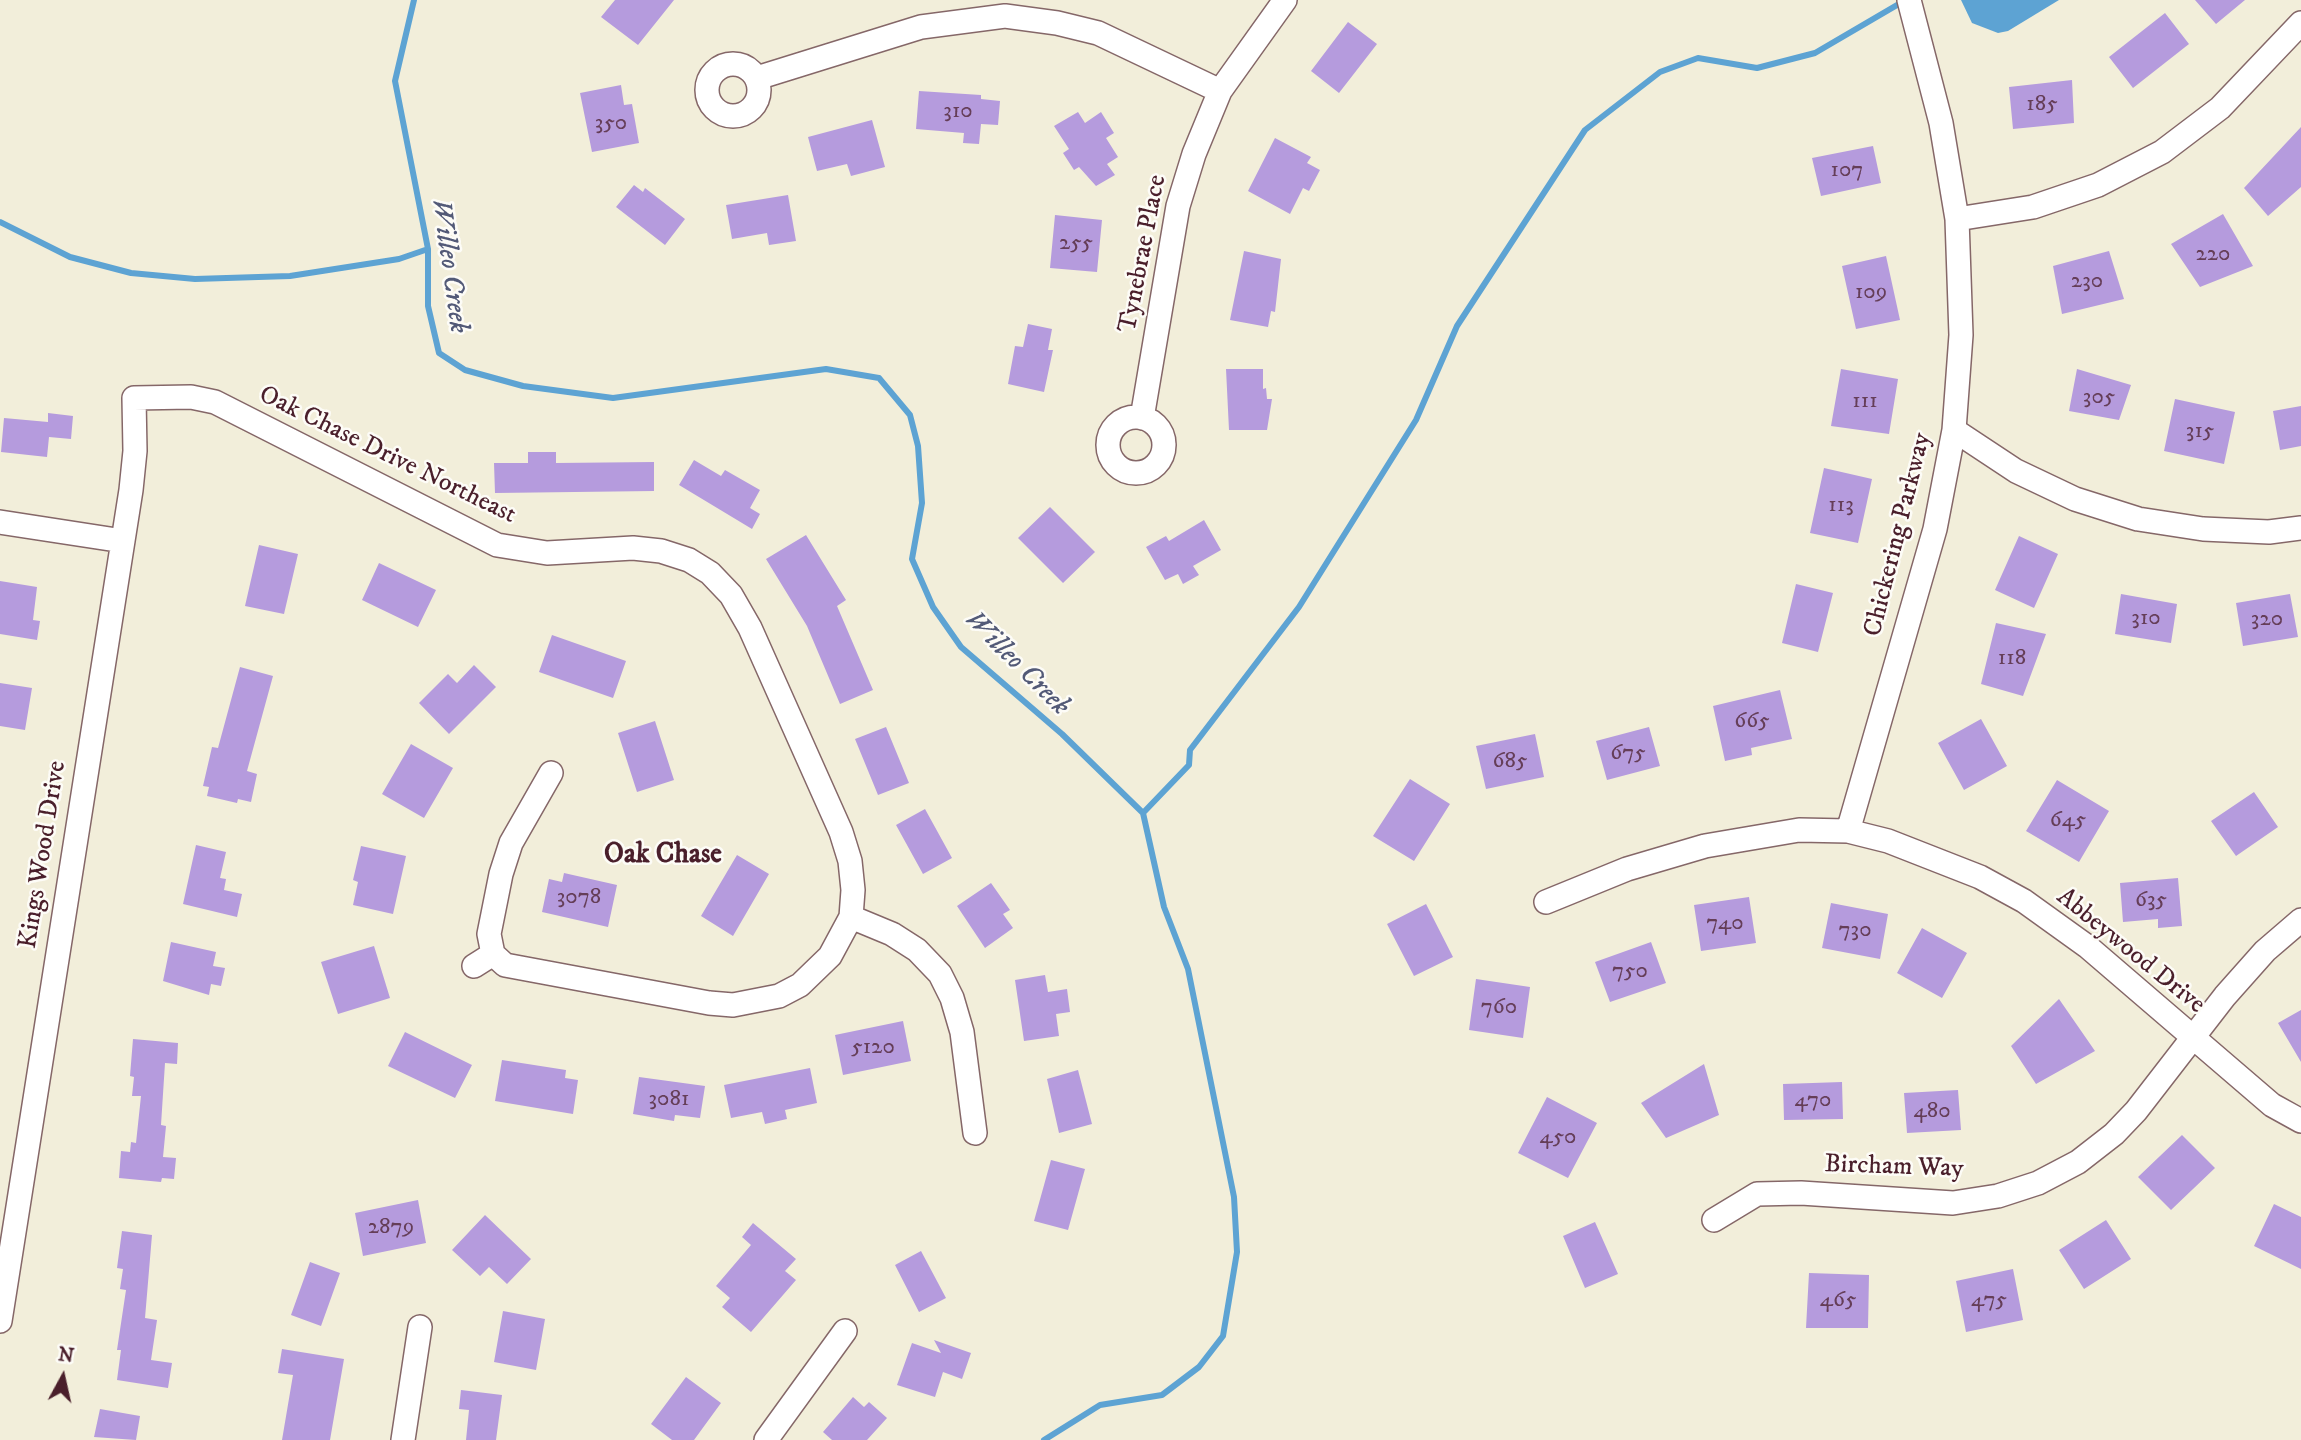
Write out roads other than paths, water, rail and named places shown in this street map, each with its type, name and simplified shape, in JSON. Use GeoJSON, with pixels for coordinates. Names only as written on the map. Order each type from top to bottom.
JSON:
{"type":"FeatureCollection","features":[{"type":"Feature","properties":{"kind":"street","name":"Tynebrae Place"},"geometry":{"type":"LineString","coordinates":[[1142,418],[1178,206],[1220,90],[1285,0]]}},
{"type":"Feature","properties":{"kind":"street","name":"Chickering Parkway"},"geometry":{"type":"LineString","coordinates":[[1848,831],[1935,529],[1954,430],[1961,335],[1957,219],[1941,123],[1909,0]]}},
{"type":"Feature","properties":{"kind":"street"},"geometry":{"type":"LineString","coordinates":[[757,78],[921,27],[1005,16],[1057,23],[1098,33],[1220,90]]}},
{"type":"Feature","properties":{"kind":"street"},"geometry":{"type":"LineString","coordinates":[[1957,219],[2033,206],[2098,185],[2162,152],[2220,108],[2301,23]]}},
{"type":"Feature","properties":{"kind":"street","name":"Oak Chase Drive Northeast"},"geometry":{"type":"LineString","coordinates":[[134,398],[191,397],[215,402],[497,545],[547,553],[633,548],[661,551],[689,560],[710,573],[731,595],[750,628],[841,832],[850,861],[853,890],[851,917],[830,956],[800,985],[779,996],[744,1004],[709,1003],[483,960],[500,874],[511,843],[551,773]]}},
{"type":"Feature","properties":{"kind":"street","name":"Kings Wood Drive"},"geometry":{"type":"LineString","coordinates":[[0,1321],[123,541],[135,451],[134,398]]}},
{"type":"Feature","properties":{"kind":"street"},"geometry":{"type":"LineString","coordinates":[[1954,430],[2016,471],[2075,499],[2138,519],[2203,530],[2269,532],[2301,528]]}},
{"type":"Feature","properties":{"kind":"street"},"geometry":{"type":"LineString","coordinates":[[0,522],[123,541]]}},
{"type":"Feature","properties":{"kind":"street","name":"Abbeywood Drive"},"geometry":{"type":"LineString","coordinates":[[1546,902],[1627,869],[1705,846],[1800,830],[1848,831],[1935,857],[2024,901],[2088,947],[2191,1039],[2272,1105],[2301,1121]]}},
{"type":"Feature","properties":{"kind":"street"},"geometry":{"type":"LineString","coordinates":[[851,917],[892,934],[916,950],[940,974],[952,998],[962,1032],[975,1133]]}},
{"type":"Feature","properties":{"kind":"street","name":"Bircham Way"},"geometry":{"type":"LineString","coordinates":[[1714,1220],[1757,1194],[1801,1193],[1953,1203],[1998,1196],[2038,1183],[2078,1162],[2114,1134],[2136,1111],[2191,1039],[2265,951],[2301,920]]}},
{"type":"Feature","properties":{"kind":"street"},"geometry":{"type":"LineString","coordinates":[[403,1440],[420,1327]]}},
{"type":"Feature","properties":{"kind":"street"},"geometry":{"type":"LineString","coordinates":[[766,1440],[845,1331]]}},
{"type":"Feature","properties":{"kind":"water"},"geometry":{"type":"Polygon","coordinates":[[[1961,0],[2059,0],[2008,31],[1998,33],[1972,23],[1961,0]]]}},
{"type":"Feature","properties":{"kind":"waterway","name":"Willeo Creek"},"geometry":{"type":"LineString","coordinates":[[414,0],[395,81],[428,249],[428,306],[439,353],[465,370],[523,386],[613,398],[826,369],[879,378],[910,415],[918,446],[922,503],[912,559],[933,607],[961,647],[1062,734],[1143,813],[1164,907],[1188,969],[1234,1197],[1237,1252],[1223,1336],[1199,1367],[1162,1395],[1100,1405],[1044,1440]]}},
{"type":"Feature","properties":{"kind":"waterway"},"geometry":{"type":"LineString","coordinates":[[1143,813],[1189,765],[1190,750],[1299,607],[1416,420],[1457,326],[1585,130],[1660,72],[1698,58],[1757,68],[1815,53],[1904,1]]}},
{"type":"Feature","properties":{"kind":"waterway"},"geometry":{"type":"LineString","coordinates":[[0,222],[70,257],[131,273],[195,279],[290,276],[399,259],[428,249]]}},
{"type":"Feature","properties":{"kind":"district","name":"Oak Chase"},"geometry":{"type":"Point","coordinates":[663,856]}}]}
